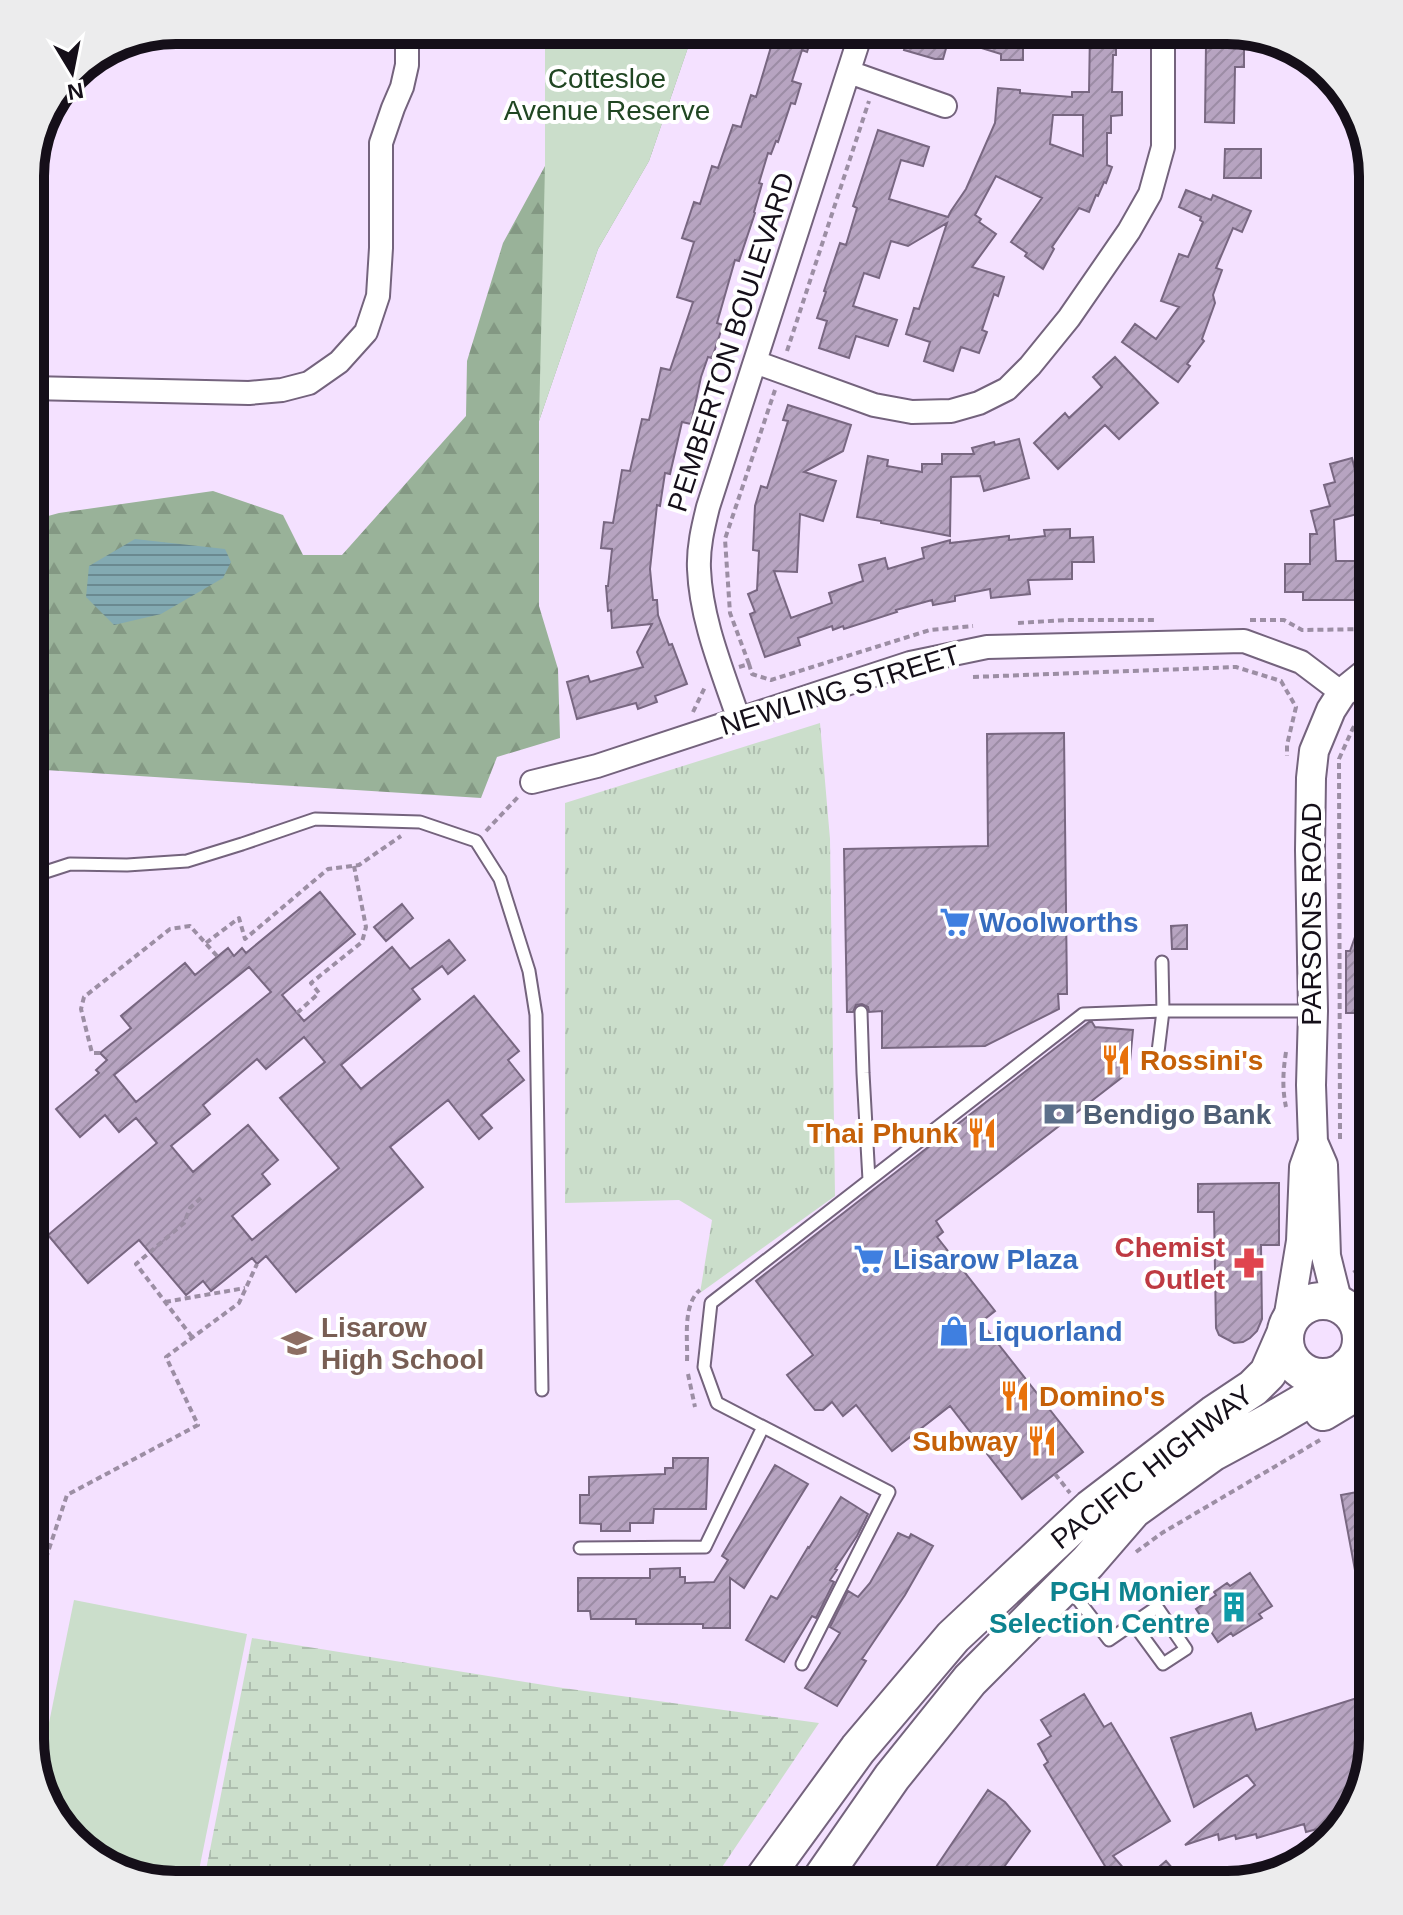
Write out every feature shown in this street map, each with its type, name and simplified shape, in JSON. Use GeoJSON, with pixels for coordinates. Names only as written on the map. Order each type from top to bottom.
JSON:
{"type":"FeatureCollection","features":[{"type":"Feature","properties":{"kind":"main road"},"geometry":{"type":"LineString","coordinates":[[1359,1330],[1351,1304],[1321,1301],[1304,1306],[1291,1318],[1286,1330],[1288,1354],[1301,1370],[1321,1377],[1359,1365]]}},
{"type":"Feature","properties":{"kind":"main road","name":"PACIFIC HIGHWAY"},"geometry":{"type":"LineString","coordinates":[[769,1871],[858,1749],[953,1637],[1091,1508],[1253,1388],[1268,1373],[1286,1330]]}},
{"type":"Feature","properties":{"kind":"main road","name":"PACIFIC HIGHWAY"},"geometry":{"type":"LineString","coordinates":[[827,1871],[892,1777],[970,1680],[1077,1573],[1133,1510],[1212,1453],[1326,1389],[1359,1366]]}},
{"type":"Feature","properties":{"kind":"street"},"geometry":{"type":"LineString","coordinates":[[44,388],[249,393],[282,390],[309,383],[339,362],[366,332],[378,296],[381,143],[402,87],[407,65],[407,44]]}},
{"type":"Feature","properties":{"kind":"street","name":"PEMBERTON BOULEVARD"},"geometry":{"type":"LineString","coordinates":[[739,720],[702,599],[699,567],[702,536],[708,507],[858,44]]}},
{"type":"Feature","properties":{"kind":"street"},"geometry":{"type":"LineString","coordinates":[[755,362],[874,405],[912,412],[951,411],[979,403],[1007,389],[1069,318],[1129,231],[1150,194],[1163,147],[1163,44]]}},
{"type":"Feature","properties":{"kind":"street"},"geometry":{"type":"LineString","coordinates":[[849,72],[945,106]]}},
{"type":"Feature","properties":{"kind":"street","name":"NEWLING STREET"},"geometry":{"type":"LineString","coordinates":[[532,782],[597,766],[910,663],[987,647],[1244,641],[1301,662],[1342,693]]}},
{"type":"Feature","properties":{"kind":"street"},"geometry":{"type":"LineString","coordinates":[[1342,693],[1359,679]]}},
{"type":"Feature","properties":{"kind":"street","name":"PARSONS ROAD"},"geometry":{"type":"LineString","coordinates":[[1342,693],[1331,710],[1314,751],[1300,1011],[1311,1085],[1326,1146],[1323,1165],[1326,1256],[1351,1304]]}},
{"type":"Feature","properties":{"kind":"street","name":"PARSONS ROAD"},"geometry":{"type":"LineString","coordinates":[[1286,1330],[1301,1241],[1304,1167],[1326,1146]]}},
{"type":"Feature","properties":{"kind":"lane"},"geometry":{"type":"LineString","coordinates":[[44,872],[70,864],[127,865],[187,861],[315,819],[421,822],[476,841],[500,879],[529,971],[536,1015],[542,1390]]}},
{"type":"Feature","properties":{"kind":"lane"},"geometry":{"type":"LineString","coordinates":[[1157,1060],[1163,1011],[1162,962]]}},
{"type":"Feature","properties":{"kind":"lane"},"geometry":{"type":"LineString","coordinates":[[802,1664],[889,1492],[717,1403],[704,1367],[711,1303],[1083,1014],[1300,1011]]}},
{"type":"Feature","properties":{"kind":"lane"},"geometry":{"type":"LineString","coordinates":[[861,1012],[869,1180]]}},
{"type":"Feature","properties":{"kind":"lane"},"geometry":{"type":"LineString","coordinates":[[580,1548],[705,1547],[763,1427]]}},
{"type":"Feature","properties":{"kind":"lane"},"geometry":{"type":"LineString","coordinates":[[1077,1573],[1109,1640],[1133,1623],[1157,1607],[1186,1649],[1163,1664],[1133,1623]]}},
{"type":"Feature","properties":{"kind":"path"},"geometry":{"type":"LineString","coordinates":[[973,677],[1236,667],[1281,681],[1296,707],[1287,745],[1287,760]]}},
{"type":"Feature","properties":{"kind":"path"},"geometry":{"type":"LineString","coordinates":[[1326,1146],[1339,759],[1359,721]]}},
{"type":"Feature","properties":{"kind":"path"},"geometry":{"type":"LineString","coordinates":[[476,841],[532,782]]}},
{"type":"Feature","properties":{"kind":"path"},"geometry":{"type":"LineString","coordinates":[[206,943],[239,918],[245,939],[328,869],[359,865],[421,822]]}},
{"type":"Feature","properties":{"kind":"path"},"geometry":{"type":"LineString","coordinates":[[297,1013],[319,993],[311,983],[362,942],[366,927],[354,866]]}},
{"type":"Feature","properties":{"kind":"path"},"geometry":{"type":"LineString","coordinates":[[100,1053],[92,1053],[81,1009],[84,997],[170,929],[190,926],[218,957]]}},
{"type":"Feature","properties":{"kind":"path"},"geometry":{"type":"LineString","coordinates":[[1289,1118],[1283,1095],[1283,1070],[1289,1036],[1300,1011]]}},
{"type":"Feature","properties":{"kind":"path"},"geometry":{"type":"LineString","coordinates":[[192,1338],[136,1264],[184,1223],[190,1208],[201,1198]]}},
{"type":"Feature","properties":{"kind":"path"},"geometry":{"type":"LineString","coordinates":[[1351,1263],[1359,1274]]}},
{"type":"Feature","properties":{"kind":"path"},"geometry":{"type":"LineString","coordinates":[[44,1564],[67,1495],[198,1425],[166,1357],[239,1303],[257,1264]]}},
{"type":"Feature","properties":{"kind":"path"},"geometry":{"type":"LineString","coordinates":[[165,1302],[246,1288]]}},
{"type":"Feature","properties":{"kind":"path"},"geometry":{"type":"LineString","coordinates":[[1129,1556],[1320,1439]]}},
{"type":"Feature","properties":{"kind":"path"},"geometry":{"type":"LineString","coordinates":[[1055,1474],[1072,1495]]}},
{"type":"Feature","properties":{"kind":"green space"},"geometry":{"type":"Polygon","coordinates":[[[545,44],[689,44],[649,161],[598,249],[539,421],[539,606],[558,669],[560,738],[497,757],[481,798],[44,770],[44,517],[213,491],[283,515],[303,555],[342,555],[466,416],[467,361],[503,243],[545,166],[545,44]]]}},
{"type":"Feature","properties":{"kind":"green space","name":"Cottesloe Avenue Reserve"},"geometry":{"type":"Polygon","coordinates":[[[545,44],[689,44],[649,161],[598,249],[539,421],[545,44]]]}},
{"type":"Feature","properties":{"kind":"green space"},"geometry":{"type":"Polygon","coordinates":[[[820,723],[830,839],[835,1196],[700,1293],[712,1220],[679,1200],[565,1203],[565,803],[820,723]]]}},
{"type":"Feature","properties":{"kind":"green space"},"geometry":{"type":"Polygon","coordinates":[[[74,1600],[247,1634],[199,1871],[150,1868],[133,1864],[102,1849],[71,1820],[62,1805],[48,1774],[44,1746],[74,1600]]]}},
{"type":"Feature","properties":{"kind":"green space"},"geometry":{"type":"Polygon","coordinates":[[[252,1638],[563,1688],[819,1723],[719,1871],[206,1871],[252,1638]]]}},
{"type":"Feature","properties":{"kind":"shaded area"},"geometry":{"type":"Polygon","coordinates":[[[135,539],[225,549],[231,562],[223,578],[161,614],[114,625],[86,597],[89,566],[135,539]]]}},
{"type":"Feature","properties":{"kind":"building"},"geometry":{"type":"Polygon","coordinates":[[[772,44],[810,44],[807,52],[802,50],[792,81],[801,84],[795,104],[791,103],[778,142],[771,154],[768,153],[759,183],[762,184],[755,213],[739,261],[735,260],[717,323],[723,325],[712,358],[708,357],[701,377],[691,424],[682,422],[670,474],[665,473],[660,506],[657,505],[650,569],[653,600],[657,600],[658,615],[687,684],[655,696],[657,702],[638,709],[636,703],[577,719],[567,682],[588,676],[590,682],[643,667],[637,652],[652,624],[612,628],[606,586],[612,549],[601,548],[604,522],[613,523],[622,470],[630,471],[642,419],[649,420],[661,368],[670,370],[693,302],[677,297],[694,242],[682,238],[694,202],[700,204],[712,166],[718,168],[733,125],[741,127],[751,95],[756,97],[772,44]]]}},
{"type":"Feature","properties":{"kind":"building"},"geometry":{"type":"Polygon","coordinates":[[[906,44],[947,44],[943,59],[904,50],[906,44]]]}},
{"type":"Feature","properties":{"kind":"building"},"geometry":{"type":"Polygon","coordinates":[[[968,44],[1023,44],[1023,60],[1001,60],[1001,54],[968,44]]]}},
{"type":"Feature","properties":{"kind":"building"},"geometry":{"type":"Polygon","coordinates":[[[1090,44],[1116,44],[1112,92],[1122,92],[1122,115],[1111,116],[1111,133],[1107,133],[1107,165],[1112,167],[1089,212],[1079,208],[1052,247],[1054,249],[1043,269],[1011,242],[1042,198],[996,176],[975,215],[981,219],[979,222],[996,234],[972,267],[1004,277],[998,296],[994,294],[982,330],[987,332],[979,353],[961,347],[953,371],[924,361],[930,342],[906,334],[914,308],[919,309],[947,223],[908,246],[891,241],[879,278],[864,273],[853,306],[897,320],[888,346],[856,336],[849,358],[819,348],[827,321],[817,318],[824,291],[840,243],[846,245],[857,208],[853,206],[878,130],[929,147],[923,166],[901,160],[889,199],[948,217],[966,189],[995,123],[998,88],[1072,97],[1072,92],[1089,92],[1090,44]],[[1053,115],[1050,144],[1083,156],[1083,115],[1053,115]]]}},
{"type":"Feature","properties":{"kind":"building"},"geometry":{"type":"Polygon","coordinates":[[[1206,45],[1244,45],[1244,67],[1235,67],[1234,123],[1205,122],[1206,45]]]}},
{"type":"Feature","properties":{"kind":"building"},"geometry":{"type":"Polygon","coordinates":[[[1225,149],[1261,149],[1261,178],[1224,178],[1225,149]]]}},
{"type":"Feature","properties":{"kind":"building"},"geometry":{"type":"Polygon","coordinates":[[[1186,190],[1211,200],[1213,195],[1251,211],[1242,232],[1233,228],[1216,268],[1222,270],[1213,295],[1215,303],[1202,339],[1204,341],[1178,382],[1122,342],[1135,324],[1156,339],[1179,307],[1161,301],[1179,254],[1188,257],[1203,222],[1201,217],[1179,207],[1186,190]]]}},
{"type":"Feature","properties":{"kind":"building"},"geometry":{"type":"Polygon","coordinates":[[[1115,357],[1158,403],[1119,439],[1105,425],[1058,469],[1034,443],[1065,413],[1069,418],[1102,387],[1093,377],[1115,357]]]}},
{"type":"Feature","properties":{"kind":"building"},"geometry":{"type":"Polygon","coordinates":[[[788,405],[851,425],[843,451],[804,472],[836,481],[823,521],[800,514],[797,572],[774,571],[791,618],[832,603],[829,593],[863,581],[859,565],[885,558],[888,569],[924,558],[922,548],[950,540],[950,543],[1009,536],[1009,540],[1045,536],[1044,530],[1070,529],[1070,538],[1093,537],[1094,562],[1072,562],[1072,579],[1028,580],[1030,594],[991,598],[990,589],[955,596],[955,601],[933,605],[932,600],[844,629],[843,626],[833,630],[832,626],[798,638],[800,645],[765,657],[750,614],[755,612],[748,594],[757,590],[759,551],[753,550],[755,506],[761,486],[767,488],[788,421],[783,420],[788,405]]]}},
{"type":"Feature","properties":{"kind":"building"},"geometry":{"type":"Polygon","coordinates":[[[1019,439],[1029,478],[984,491],[980,476],[951,477],[950,536],[857,517],[868,456],[888,460],[887,466],[922,472],[922,464],[942,464],[942,454],[974,454],[972,448],[1019,439]]]}},
{"type":"Feature","properties":{"kind":"building"},"geometry":{"type":"Polygon","coordinates":[[[1352,458],[1359,486],[1359,514],[1334,520],[1336,561],[1359,561],[1359,600],[1303,600],[1303,592],[1285,592],[1285,564],[1310,564],[1310,534],[1317,534],[1311,511],[1330,506],[1324,485],[1335,482],[1330,464],[1352,458]]]}},
{"type":"Feature","properties":{"kind":"building","name":"Woolworths"},"geometry":{"type":"Polygon","coordinates":[[[1064,733],[1067,994],[1058,994],[1059,1009],[985,1046],[882,1048],[882,1011],[869,1012],[868,1007],[862,1004],[856,1005],[853,1012],[847,1012],[844,849],[988,846],[987,734],[1064,733]]]}},
{"type":"Feature","properties":{"kind":"building"},"geometry":{"type":"Polygon","coordinates":[[[320,892],[355,934],[282,995],[304,1021],[392,947],[410,969],[449,940],[465,960],[448,974],[442,966],[412,989],[420,999],[341,1065],[361,1089],[474,996],[519,1051],[508,1060],[524,1080],[481,1115],[492,1128],[479,1139],[448,1100],[390,1147],[423,1187],[296,1292],[266,1256],[257,1264],[252,1258],[211,1291],[203,1281],[186,1295],[139,1240],[88,1283],[48,1235],[157,1143],[136,1118],[119,1132],[105,1115],[80,1137],[56,1109],[99,1073],[96,1070],[107,1060],[100,1053],[131,1028],[121,1016],[185,963],[195,975],[228,948],[234,956],[242,948],[246,953],[320,892]],[[249,967],[114,1075],[136,1102],[271,992],[249,967]],[[304,1037],[266,1069],[257,1059],[203,1105],[210,1114],[171,1146],[193,1172],[248,1125],[278,1160],[262,1174],[270,1184],[232,1216],[252,1240],[339,1168],[280,1098],[325,1062],[304,1037]]]}},
{"type":"Feature","properties":{"kind":"building"},"geometry":{"type":"Polygon","coordinates":[[[402,904],[413,918],[386,941],[374,927],[402,904]]]}},
{"type":"Feature","properties":{"kind":"building"},"geometry":{"type":"Polygon","coordinates":[[[1187,925],[1187,949],[1172,949],[1171,926],[1187,925]]]}},
{"type":"Feature","properties":{"kind":"building"},"geometry":{"type":"Polygon","coordinates":[[[1359,926],[1359,1013],[1346,1013],[1346,951],[1350,951],[1359,926]]]}},
{"type":"Feature","properties":{"kind":"building","name":"Lisarow Plaza"},"geometry":{"type":"Polygon","coordinates":[[[1089,1022],[1095,1027],[1133,1030],[1129,1072],[936,1221],[943,1232],[937,1237],[995,1311],[981,1322],[1083,1452],[1022,1499],[950,1406],[892,1451],[856,1405],[843,1416],[832,1402],[823,1410],[815,1410],[787,1375],[813,1355],[756,1281],[1089,1022]]]}},
{"type":"Feature","properties":{"kind":"building"},"geometry":{"type":"Polygon","coordinates":[[[1279,1183],[1279,1245],[1261,1245],[1262,1319],[1250,1338],[1234,1343],[1219,1335],[1216,1328],[1214,1212],[1198,1212],[1198,1184],[1279,1183]]]}},
{"type":"Feature","properties":{"kind":"building"},"geometry":{"type":"Polygon","coordinates":[[[673,1458],[708,1458],[706,1509],[654,1509],[653,1523],[630,1523],[630,1531],[601,1531],[601,1524],[580,1523],[580,1495],[589,1495],[589,1477],[665,1474],[665,1468],[673,1468],[673,1458]]]}},
{"type":"Feature","properties":{"kind":"building"},"geometry":{"type":"Polygon","coordinates":[[[775,1465],[808,1484],[744,1588],[730,1578],[730,1628],[703,1628],[703,1624],[636,1624],[636,1619],[591,1619],[590,1611],[578,1611],[578,1578],[650,1578],[650,1569],[680,1568],[680,1577],[685,1577],[685,1583],[714,1582],[728,1560],[722,1556],[775,1465]]]}},
{"type":"Feature","properties":{"kind":"building"},"geometry":{"type":"Polygon","coordinates":[[[1359,1492],[1359,1592],[1341,1495],[1359,1492]]]}},
{"type":"Feature","properties":{"kind":"building"},"geometry":{"type":"Polygon","coordinates":[[[841,1497],[868,1514],[835,1569],[830,1580],[834,1582],[816,1618],[812,1616],[784,1662],[746,1640],[771,1596],[777,1599],[841,1497]]]}},
{"type":"Feature","properties":{"kind":"building"},"geometry":{"type":"Polygon","coordinates":[[[898,1533],[909,1538],[911,1534],[933,1546],[862,1659],[866,1661],[837,1706],[805,1688],[840,1633],[830,1627],[848,1591],[858,1597],[870,1583],[898,1533]]]}},
{"type":"Feature","properties":{"kind":"building","name":"PGH Monier Selection Centre"},"geometry":{"type":"Polygon","coordinates":[[[1250,1573],[1272,1606],[1259,1614],[1262,1618],[1218,1642],[1196,1609],[1227,1583],[1230,1586],[1250,1573]]]}},
{"type":"Feature","properties":{"kind":"building"},"geometry":{"type":"Polygon","coordinates":[[[1084,1694],[1104,1727],[1111,1723],[1170,1821],[1113,1856],[1126,1871],[1108,1871],[1044,1765],[1048,1762],[1038,1744],[1051,1736],[1041,1720],[1084,1694]]]}},
{"type":"Feature","properties":{"kind":"building"},"geometry":{"type":"Polygon","coordinates":[[[1357,1698],[1359,1740],[1355,1774],[1332,1820],[1325,1827],[1306,1832],[1304,1824],[1257,1838],[1256,1834],[1236,1839],[1235,1835],[1219,1840],[1218,1834],[1185,1845],[1255,1785],[1247,1775],[1194,1807],[1171,1738],[1251,1713],[1256,1730],[1357,1698]]]}},
{"type":"Feature","properties":{"kind":"building"},"geometry":{"type":"Polygon","coordinates":[[[988,1790],[1005,1802],[1030,1831],[1001,1871],[933,1871],[988,1790]]]}},
{"type":"Feature","properties":{"kind":"building"},"geometry":{"type":"Polygon","coordinates":[[[1166,1861],[1175,1871],[1154,1871],[1166,1861]]]}},
{"type":"Feature","properties":{"kind":"place","name":"Woolworths"},"geometry":{"type":"Point","coordinates":[955,922]}},
{"type":"Feature","properties":{"kind":"place","name":"Rossini's"},"geometry":{"type":"Point","coordinates":[1116,1060]}},
{"type":"Feature","properties":{"kind":"place","name":"Bendigo Bank"},"geometry":{"type":"Point","coordinates":[1059,1114]}},
{"type":"Feature","properties":{"kind":"place","name":"Thai Phunk"},"geometry":{"type":"Point","coordinates":[982,1133]}},
{"type":"Feature","properties":{"kind":"place","name":"Lisarow Plaza"},"geometry":{"type":"Point","coordinates":[869,1259]}},
{"type":"Feature","properties":{"kind":"place","name":"Chemist Outlet"},"geometry":{"type":"Point","coordinates":[1249,1263]}},
{"type":"Feature","properties":{"kind":"place","name":"Liquorland"},"geometry":{"type":"Point","coordinates":[954,1331]}},
{"type":"Feature","properties":{"kind":"place","name":"Lisarow High School"},"geometry":{"type":"Point","coordinates":[297,1343]}},
{"type":"Feature","properties":{"kind":"place","name":"Domino's"},"geometry":{"type":"Point","coordinates":[1015,1396]}},
{"type":"Feature","properties":{"kind":"place","name":"Subway"},"geometry":{"type":"Point","coordinates":[1042,1441]}},
{"type":"Feature","properties":{"kind":"place","name":"PGH Monier Selection Centre"},"geometry":{"type":"Point","coordinates":[1234,1607]}}]}
